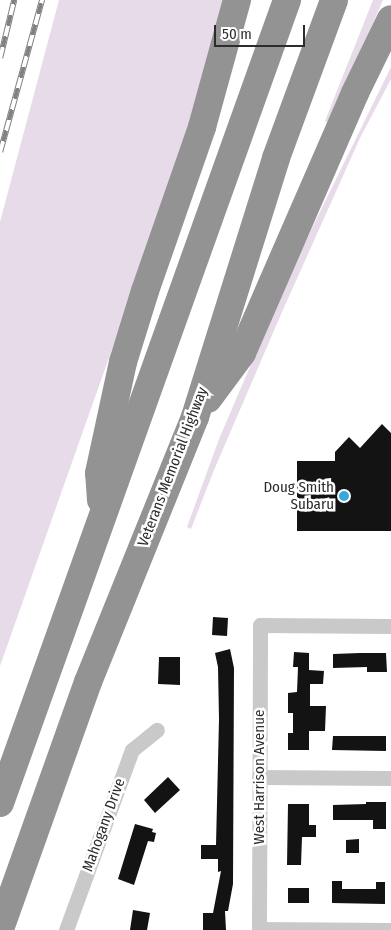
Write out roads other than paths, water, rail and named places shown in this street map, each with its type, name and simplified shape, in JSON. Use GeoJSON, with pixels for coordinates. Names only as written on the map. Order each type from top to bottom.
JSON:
{"type":"FeatureCollection","features":[{"type":"Feature","properties":{"kind":"highway"},"geometry":{"type":"LineString","coordinates":[[103,515],[99,472],[123,362],[145,291],[202,128],[237,0]]}},
{"type":"Feature","properties":{"kind":"highway"},"geometry":{"type":"LineString","coordinates":[[0,802],[287,0]]}},
{"type":"Feature","properties":{"kind":"highway","name":"Veterans Memorial Highway"},"geometry":{"type":"LineString","coordinates":[[0,930],[88,682],[195,417],[276,158],[334,0]]}},
{"type":"Feature","properties":{"kind":"highway"},"geometry":{"type":"LineString","coordinates":[[195,417],[242,353],[355,93],[391,19]]}},
{"type":"Feature","properties":{"kind":"street","name":"West Harrison Avenue"},"geometry":{"type":"LineString","coordinates":[[259,929],[260,625],[391,626]]}},
{"type":"Feature","properties":{"kind":"street","name":"Mahogany Drive"},"geometry":{"type":"LineString","coordinates":[[66,930],[132,750],[157,730]]}},
{"type":"Feature","properties":{"kind":"street"},"geometry":{"type":"LineString","coordinates":[[260,777],[391,778]]}},
{"type":"Feature","properties":{"kind":"street"},"geometry":{"type":"LineString","coordinates":[[259,929],[391,930]]}},
{"type":"Feature","properties":{"kind":"railway"},"geometry":{"type":"LineString","coordinates":[[0,58],[14,0]]}},
{"type":"Feature","properties":{"kind":"railway"},"geometry":{"type":"LineString","coordinates":[[0,152],[42,0]]}},
{"type":"Feature","properties":{"kind":"place","name":"Doug Smith Subaru"},"geometry":{"type":"Point","coordinates":[344,496]}}]}
